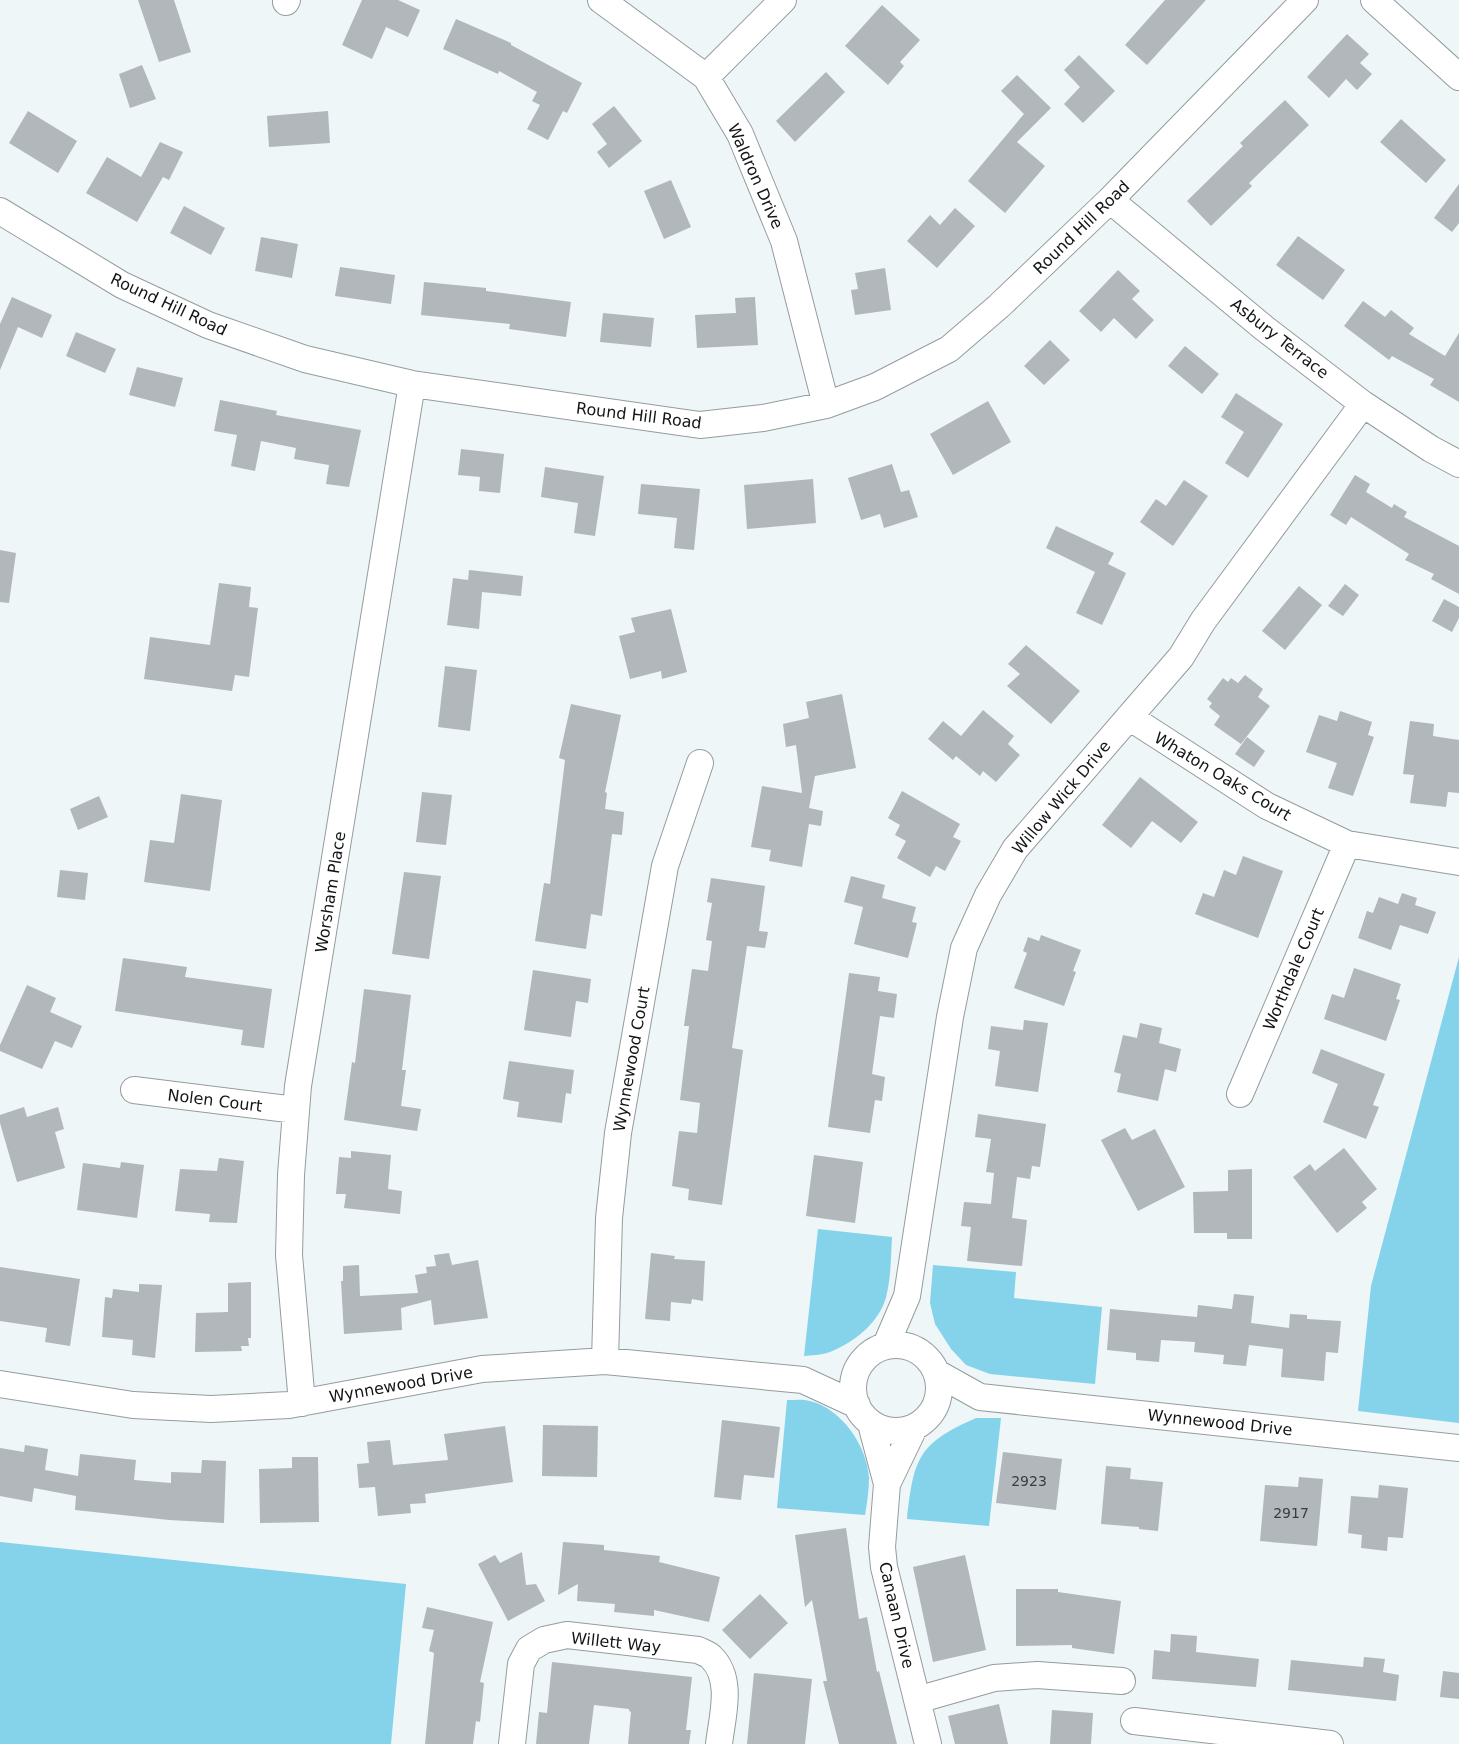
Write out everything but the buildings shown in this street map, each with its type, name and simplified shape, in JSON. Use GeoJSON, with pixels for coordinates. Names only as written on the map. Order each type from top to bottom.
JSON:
{"type":"FeatureCollection","features":[{"type":"Feature","properties":{"kind":"street","name":"Waldron Drive"},"geometry":{"type":"LineString","coordinates":[[601,0],[705,77],[740,134],[784,241],[826,405]]}},
{"type":"Feature","properties":{"kind":"street"},"geometry":{"type":"LineString","coordinates":[[705,77],[783,0]]}},
{"type":"Feature","properties":{"kind":"street","name":"Round Hill Road"},"geometry":{"type":"LineString","coordinates":[[1,215],[122,285],[208,325],[305,359],[412,384],[700,425],[763,418],[826,405],[875,387],[949,349],[999,306],[1110,200],[1305,0]]}},
{"type":"Feature","properties":{"kind":"street"},"geometry":{"type":"LineString","coordinates":[[1374,0],[1459,77]]}},
{"type":"Feature","properties":{"kind":"street","name":"Asbury Terrace"},"geometry":{"type":"LineString","coordinates":[[1110,200],[1264,328],[1363,404],[1431,449],[1459,464]]}},
{"type":"Feature","properties":{"kind":"street","name":"Worsham Place"},"geometry":{"type":"LineString","coordinates":[[302,1403],[289,1255],[291,1175],[298,1086],[412,384]]}},
{"type":"Feature","properties":{"kind":"street","name":"Willow Wick Drive"},"geometry":{"type":"LineString","coordinates":[[886,1345],[907,1296],[950,1017],[964,948],[988,895],[1015,849],[1181,657],[1203,621],[1363,404]]}},
{"type":"Feature","properties":{"kind":"street","name":"Whaton Oaks Court"},"geometry":{"type":"LineString","coordinates":[[1129,717],[1267,806],[1347,844],[1459,862]]}},
{"type":"Feature","properties":{"kind":"street","name":"Wynnewood Court"},"geometry":{"type":"LineString","coordinates":[[605,1361],[609,1218],[618,1133],[665,866],[700,763]]}},
{"type":"Feature","properties":{"kind":"street","name":"Worthdale Court"},"geometry":{"type":"LineString","coordinates":[[1240,1094],[1347,844]]}},
{"type":"Feature","properties":{"kind":"street","name":"Nolen Court"},"geometry":{"type":"LineString","coordinates":[[134,1090],[296,1110]]}},
{"type":"Feature","properties":{"kind":"street","name":"Willow Wick Drive"},"geometry":{"type":"LineString","coordinates":[[907,1296],[920,1352]]}},
{"type":"Feature","properties":{"kind":"street"},"geometry":{"type":"LineString","coordinates":[[886,1345],[900,1344],[920,1352]]}},
{"type":"Feature","properties":{"kind":"street","name":"Wynnewood Drive"},"geometry":{"type":"LineString","coordinates":[[0,1384],[133,1406],[211,1409],[289,1405],[482,1369],[605,1361],[803,1380],[860,1365],[874,1350],[886,1345]]}},
{"type":"Feature","properties":{"kind":"street","name":"Wynnewood Drive"},"geometry":{"type":"LineString","coordinates":[[920,1352],[925,1355],[937,1373],[980,1397],[1459,1448]]}},
{"type":"Feature","properties":{"kind":"street"},"geometry":{"type":"LineString","coordinates":[[860,1365],[852,1385],[864,1415]]}},
{"type":"Feature","properties":{"kind":"street"},"geometry":{"type":"LineString","coordinates":[[920,1424],[935,1407],[939,1393],[937,1373]]}},
{"type":"Feature","properties":{"kind":"street","name":"Wynnewood Drive"},"geometry":{"type":"LineString","coordinates":[[803,1380],[864,1415],[885,1430],[900,1431],[980,1397]]}},
{"type":"Feature","properties":{"kind":"street","name":"Canaan Drive"},"geometry":{"type":"LineString","coordinates":[[864,1415],[887,1484],[882,1547],[884,1567],[928,1744]]}},
{"type":"Feature","properties":{"kind":"street","name":"Canaan Drive"},"geometry":{"type":"LineString","coordinates":[[887,1484],[920,1424]]}},
{"type":"Feature","properties":{"kind":"street","name":"Willett Way"},"geometry":{"type":"LineString","coordinates":[[512,1744],[521,1664],[529,1648],[544,1640],[567,1635],[698,1650],[710,1657],[719,1670],[725,1689],[719,1744]]}},
{"type":"Feature","properties":{"kind":"street"},"geometry":{"type":"LineString","coordinates":[[917,1700],[994,1678],[1037,1675],[1122,1681]]}},
{"type":"Feature","properties":{"kind":"street"},"geometry":{"type":"LineString","coordinates":[[1134,1721],[1284,1742],[1330,1744]]}},
{"type":"Feature","properties":{"kind":"shaded area"},"geometry":{"type":"Polygon","coordinates":[[[1459,957],[1459,1423],[1358,1411],[1371,1286],[1459,957]]]}},
{"type":"Feature","properties":{"kind":"shaded area"},"geometry":{"type":"Polygon","coordinates":[[[818,1229],[892,1237],[889,1279],[884,1303],[873,1322],[865,1330],[837,1349],[824,1354],[804,1356],[818,1229]]]}},
{"type":"Feature","properties":{"kind":"shaded area"},"geometry":{"type":"Polygon","coordinates":[[[933,1265],[1016,1272],[1014,1298],[1102,1307],[1095,1384],[990,1374],[966,1365],[951,1349],[935,1324],[930,1303],[933,1265]]]}},
{"type":"Feature","properties":{"kind":"shaded area"},"geometry":{"type":"Polygon","coordinates":[[[787,1400],[807,1400],[822,1405],[851,1430],[863,1454],[869,1478],[865,1515],[777,1508],[787,1400]]]}},
{"type":"Feature","properties":{"kind":"shaded area"},"geometry":{"type":"Polygon","coordinates":[[[976,1418],[1001,1418],[989,1526],[907,1519],[912,1482],[922,1456],[941,1436],[976,1418]]]}},
{"type":"Feature","properties":{"kind":"shaded area"},"geometry":{"type":"Polygon","coordinates":[[[0,1542],[406,1584],[391,1744],[0,1744],[0,1542]]]}}]}
